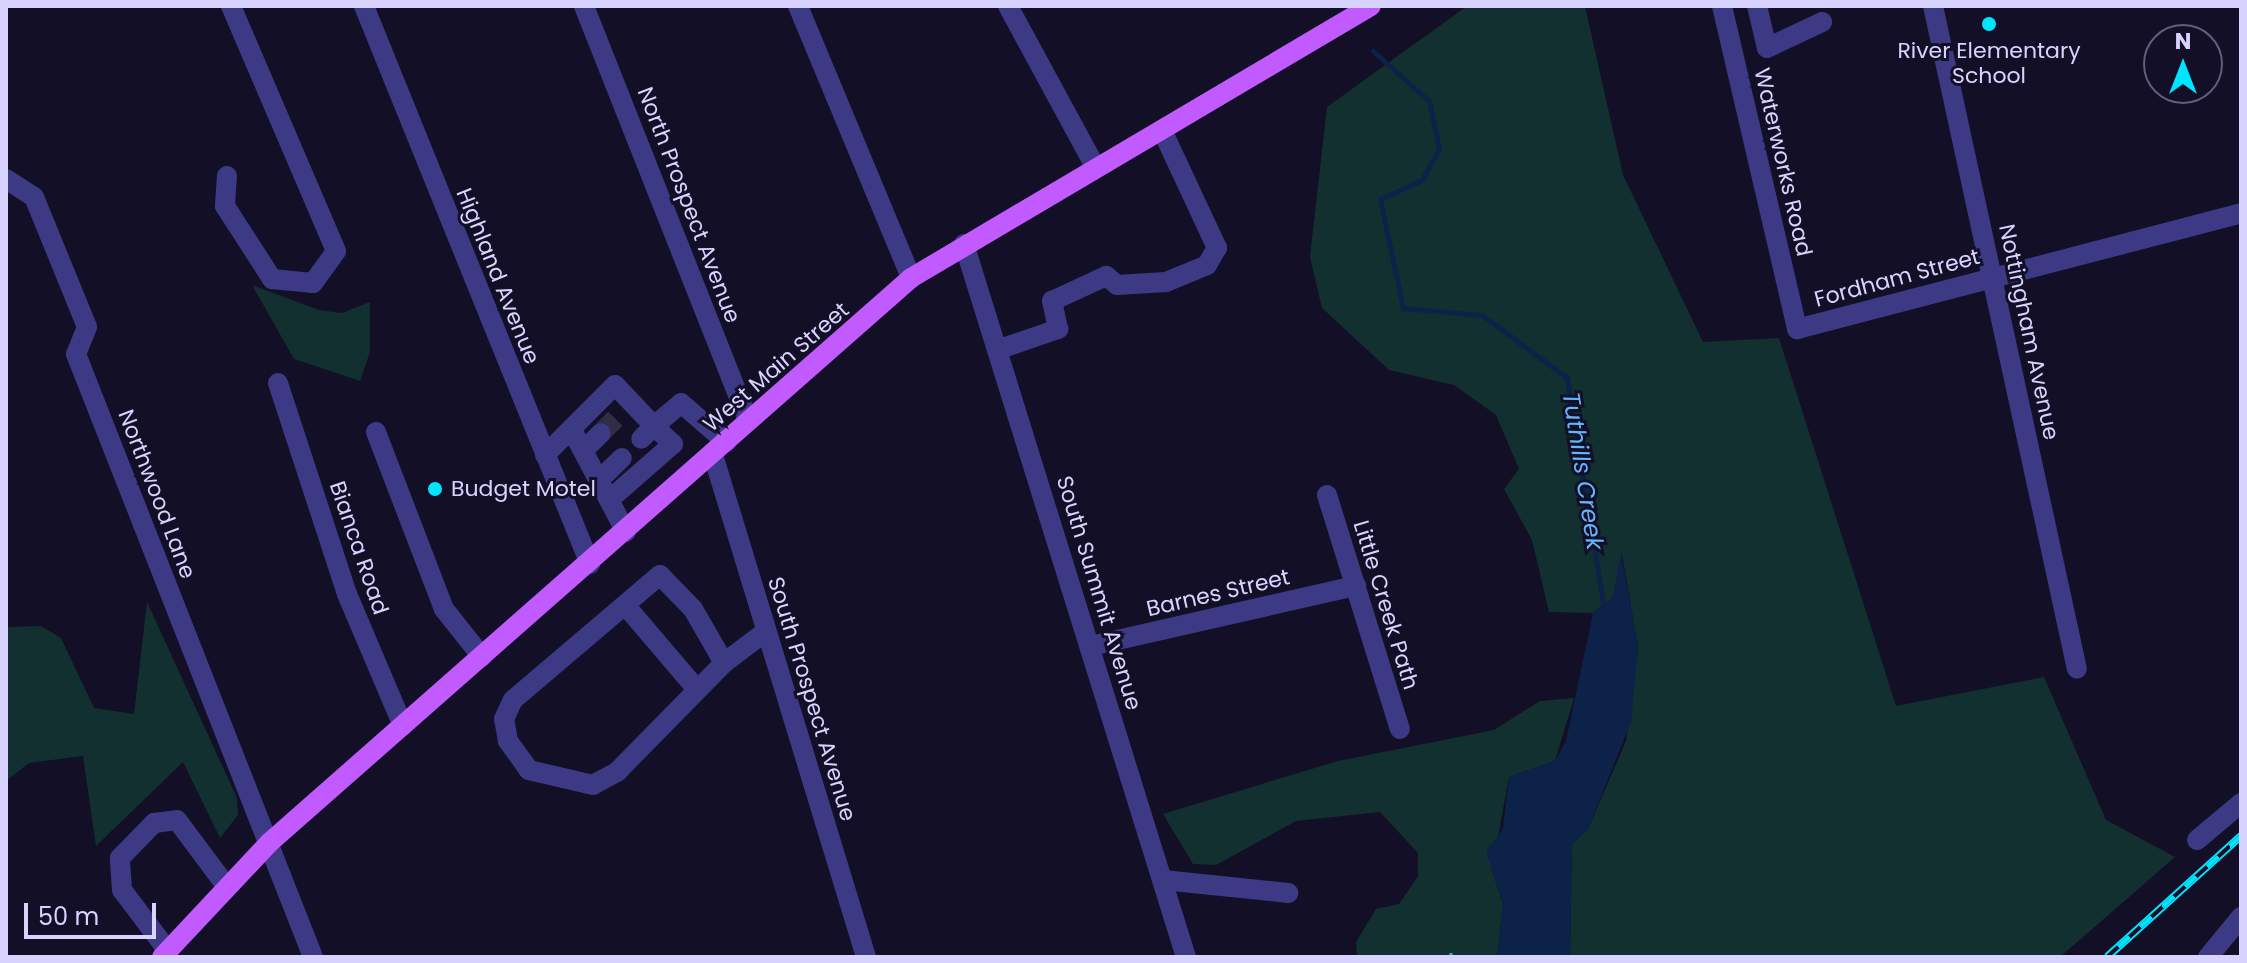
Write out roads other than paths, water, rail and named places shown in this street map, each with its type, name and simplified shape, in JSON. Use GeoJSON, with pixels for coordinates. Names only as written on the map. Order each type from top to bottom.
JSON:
{"type":"FeatureCollection","features":[{"type":"Feature","properties":{"kind":"main road","name":"West Main Street"},"geometry":{"type":"LineString","coordinates":[[165,954],[269,843],[590,564],[911,278],[1371,6]]}},
{"type":"Feature","properties":{"kind":"street"},"geometry":{"type":"LineString","coordinates":[[227,176],[231,221],[272,279],[313,283],[336,251],[231,6]]}},
{"type":"Feature","properties":{"kind":"street","name":"Highland Avenue"},"geometry":{"type":"LineString","coordinates":[[364,6],[590,564]]}},
{"type":"Feature","properties":{"kind":"street","name":"North Prospect Avenue"},"geometry":{"type":"LineString","coordinates":[[584,6],[748,421]]}},
{"type":"Feature","properties":{"kind":"street"},"geometry":{"type":"LineString","coordinates":[[798,6],[911,278]]}},
{"type":"Feature","properties":{"kind":"street"},"geometry":{"type":"LineString","coordinates":[[1008,6],[1096,168]]}},
{"type":"Feature","properties":{"kind":"street"},"geometry":{"type":"LineString","coordinates":[[1757,6],[1767,48],[1822,22]]}},
{"type":"Feature","properties":{"kind":"street","name":"Nottingham Avenue"},"geometry":{"type":"LineString","coordinates":[[1933,6],[2077,669]]}},
{"type":"Feature","properties":{"kind":"street","name":"Waterworks Road"},"geometry":{"type":"LineString","coordinates":[[1727,8],[1797,329]]}},
{"type":"Feature","properties":{"kind":"street"},"geometry":{"type":"LineString","coordinates":[[997,350],[1058,329],[1052,301],[1106,276],[1117,285],[1166,282],[1207,265],[1217,248],[1162,130]]}},
{"type":"Feature","properties":{"kind":"street","name":"Northwood Lane"},"geometry":{"type":"LineString","coordinates":[[6,179],[34,197],[87,327],[76,354],[313,957]]}},
{"type":"Feature","properties":{"kind":"street","name":"Fordham Street"},"geometry":{"type":"LineString","coordinates":[[1797,329],[2241,213]]}},
{"type":"Feature","properties":{"kind":"street","name":"South Summit Avenue"},"geometry":{"type":"LineString","coordinates":[[964,244],[1186,957]]}},
{"type":"Feature","properties":{"kind":"street","name":"Bianca Road"},"geometry":{"type":"LineString","coordinates":[[278,383],[347,594],[403,726]]}},
{"type":"Feature","properties":{"kind":"street"},"geometry":{"type":"LineString","coordinates":[[545,455],[573,432],[615,385],[625,408],[648,433],[673,444],[609,500]]}},
{"type":"Feature","properties":{"kind":"street"},"geometry":{"type":"LineString","coordinates":[[648,433],[681,403],[719,449]]}},
{"type":"Feature","properties":{"kind":"street"},"geometry":{"type":"LineString","coordinates":[[376,432],[444,609],[482,657]]}},
{"type":"Feature","properties":{"kind":"street"},"geometry":{"type":"LineString","coordinates":[[573,432],[626,532]]}},
{"type":"Feature","properties":{"kind":"street"},"geometry":{"type":"LineString","coordinates":[[583,451],[601,433]]}},
{"type":"Feature","properties":{"kind":"street","name":"South Prospect Avenue"},"geometry":{"type":"LineString","coordinates":[[719,449],[765,632],[866,957]]}},
{"type":"Feature","properties":{"kind":"street"},"geometry":{"type":"LineString","coordinates":[[598,481],[622,458]]}},
{"type":"Feature","properties":{"kind":"street","name":"Little Creek Path"},"geometry":{"type":"LineString","coordinates":[[1327,495],[1400,729]]}},
{"type":"Feature","properties":{"kind":"street"},"geometry":{"type":"LineString","coordinates":[[724,663],[693,609],[660,575],[513,700],[504,719],[508,741],[529,770],[593,785],[617,772],[696,688],[765,632]]}},
{"type":"Feature","properties":{"kind":"street","name":"Barnes Street"},"geometry":{"type":"LineString","coordinates":[[1091,646],[1356,586]]}},
{"type":"Feature","properties":{"kind":"street"},"geometry":{"type":"LineString","coordinates":[[625,605],[696,688]]}},
{"type":"Feature","properties":{"kind":"street"},"geometry":{"type":"LineString","coordinates":[[2197,840],[2241,803]]}},
{"type":"Feature","properties":{"kind":"street"},"geometry":{"type":"LineString","coordinates":[[165,954],[122,890],[120,858],[154,823],[177,820],[227,887]]}},
{"type":"Feature","properties":{"kind":"street"},"geometry":{"type":"LineString","coordinates":[[1163,880],[1288,893]]}},
{"type":"Feature","properties":{"kind":"street"},"geometry":{"type":"LineString","coordinates":[[2208,957],[2241,918]]}},
{"type":"Feature","properties":{"kind":"water"},"geometry":{"type":"Polygon","coordinates":[[[1621,552],[1638,648],[1631,722],[1588,829],[1572,844],[1570,957],[1497,957],[1503,904],[1486,851],[1503,829],[1509,777],[1555,761],[1566,741],[1593,613],[1613,597],[1621,552]]]}},
{"type":"Feature","properties":{"kind":"waterway","name":"Tuthills Creek"},"geometry":{"type":"LineString","coordinates":[[1373,51],[1429,101],[1439,149],[1422,180],[1380,199],[1403,308],[1482,315],[1567,378],[1604,610]]}},
{"type":"Feature","properties":{"kind":"tunnel"},"geometry":{"type":"LineString","coordinates":[[601,433],[619,415]]}},
{"type":"Feature","properties":{"kind":"railway"},"geometry":{"type":"LineString","coordinates":[[2107,957],[2241,836]]}},
{"type":"Feature","properties":{"kind":"place","name":"River Elementary School"},"geometry":{"type":"Point","coordinates":[1989,24]}},
{"type":"Feature","properties":{"kind":"place","name":"Budget Motel"},"geometry":{"type":"Point","coordinates":[435,489]}}]}
